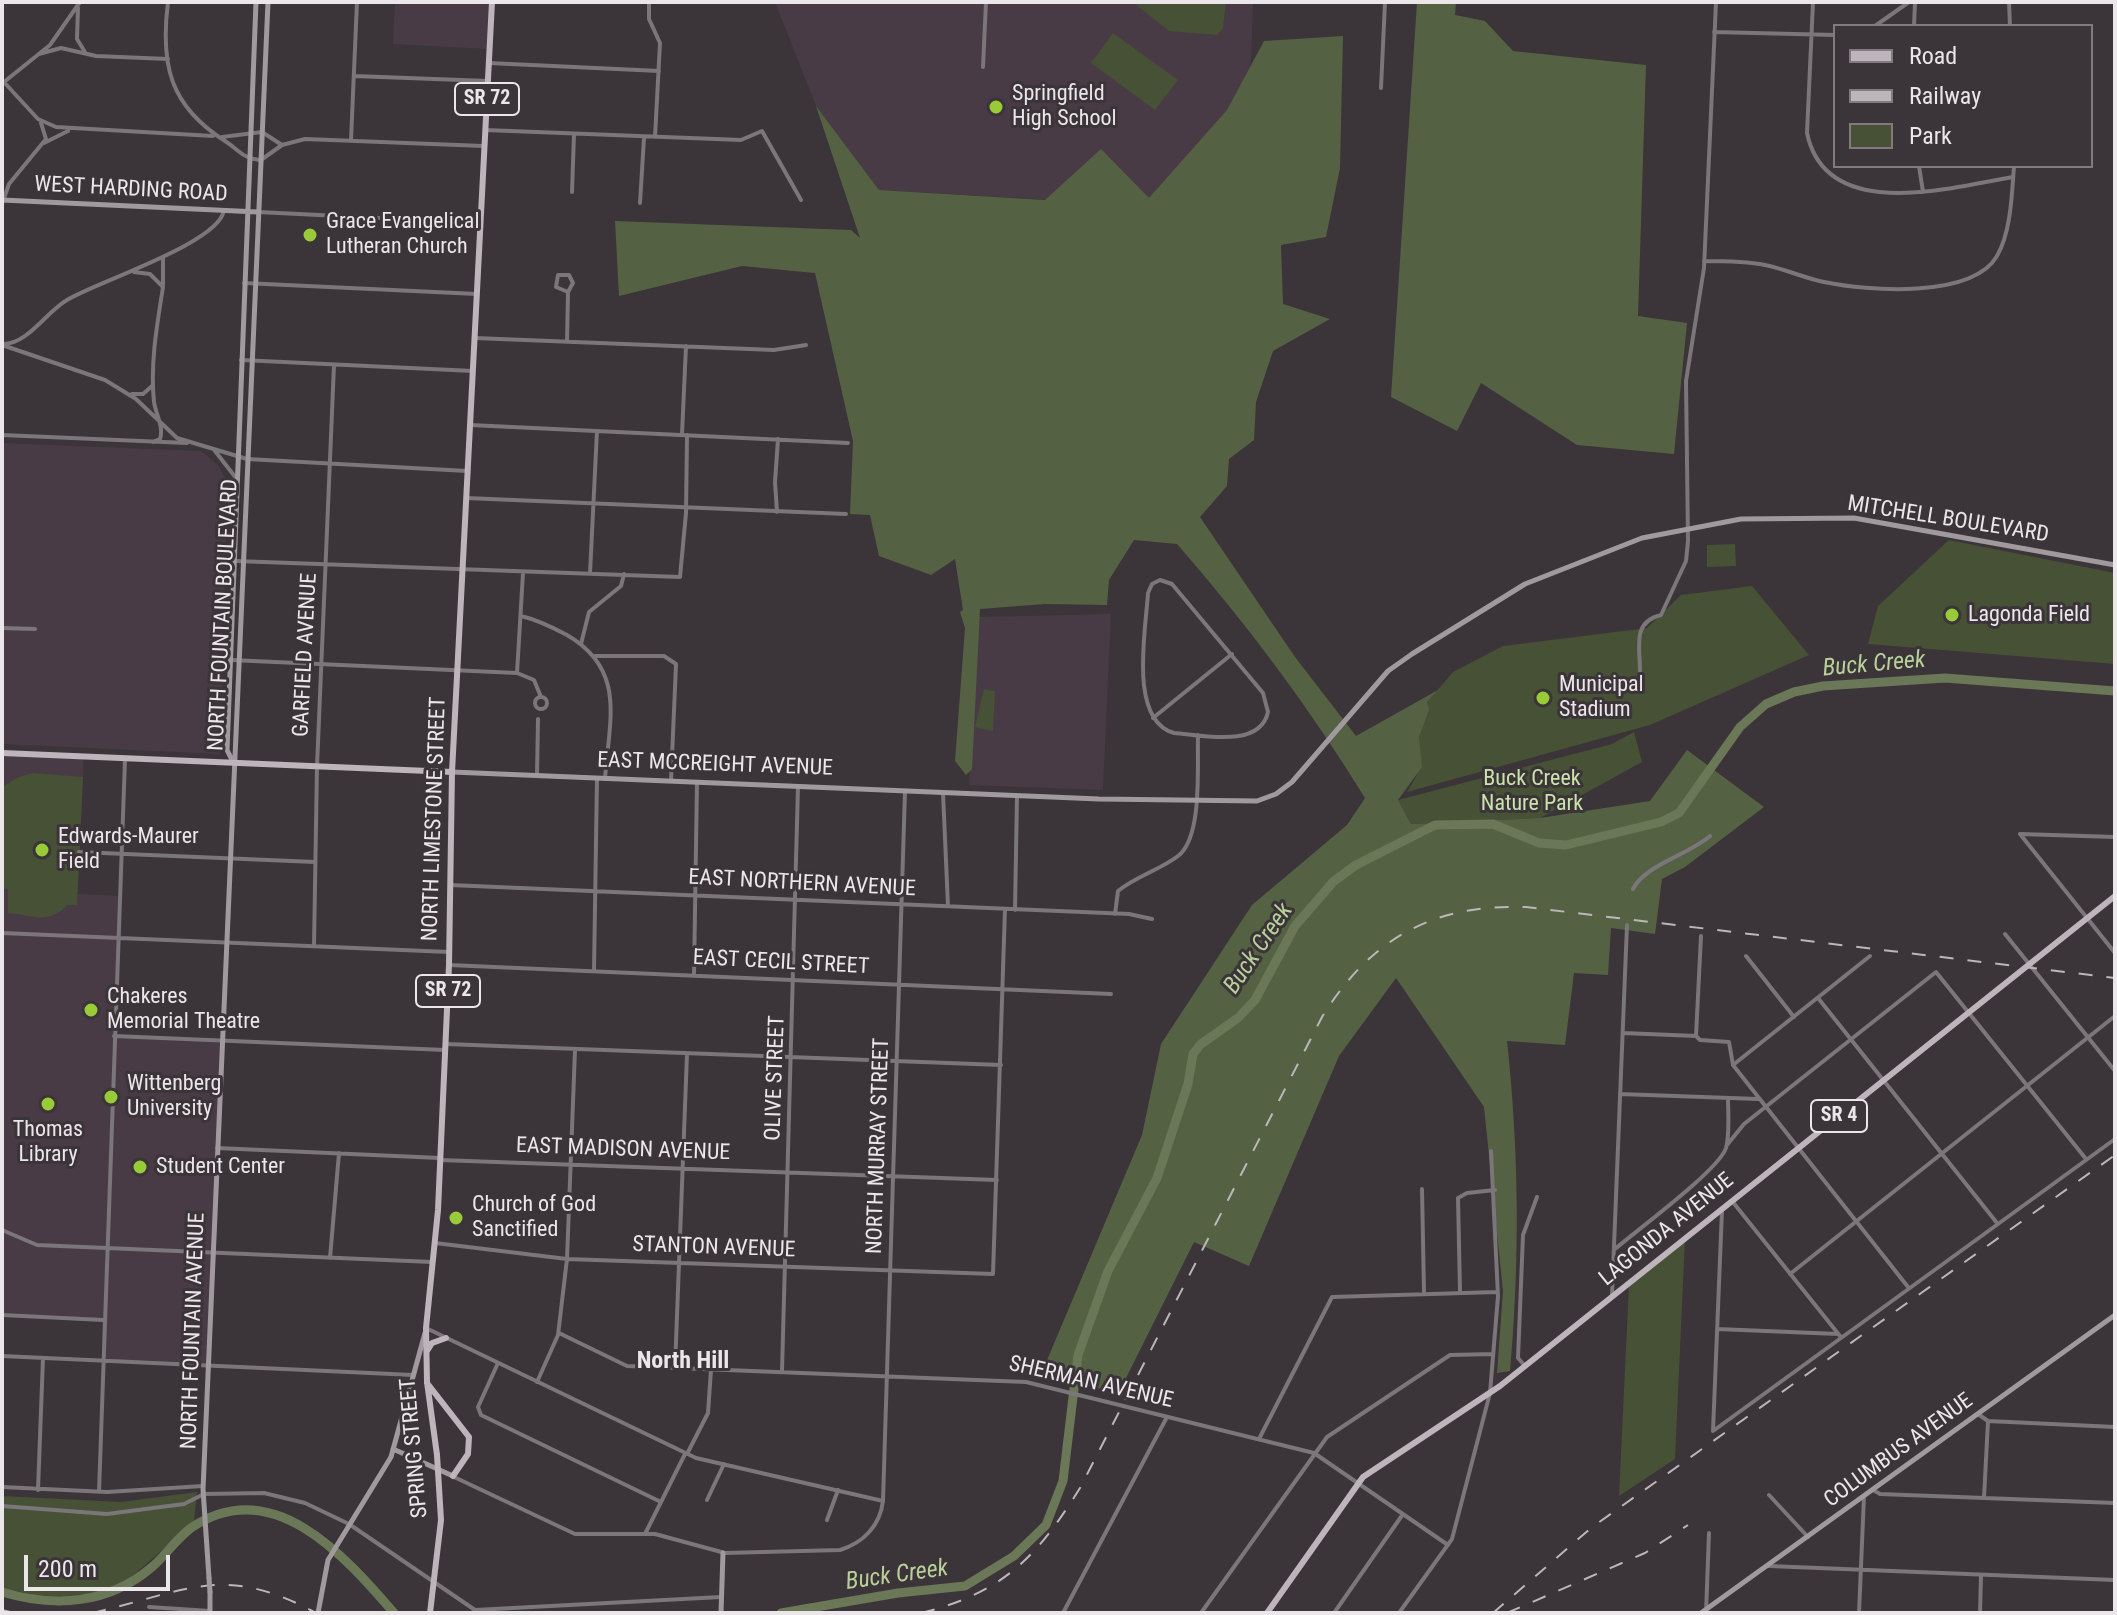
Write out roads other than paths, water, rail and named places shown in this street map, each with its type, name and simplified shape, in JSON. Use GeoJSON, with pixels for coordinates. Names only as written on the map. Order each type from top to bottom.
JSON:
{"type":"FeatureCollection","features":[{"type":"Feature","properties":{"kind":"main road","name":"NORTH LIMESTONE STREET"},"geometry":{"type":"LineString","coordinates":[[426,1328],[435,1243],[446,1047],[452,772],[492,2]]}},
{"type":"Feature","properties":{"kind":"main road","name":"EAST MCCREIGHT AVENUE"},"geometry":{"type":"LineString","coordinates":[[2,753],[452,772]]}},
{"type":"Feature","properties":{"kind":"main road","name":"LAGONDA AVENUE"},"geometry":{"type":"LineString","coordinates":[[1267,1613],[1358,1483],[1369,1472],[1490,1393],[1525,1366],[2115,896]]}},
{"type":"Feature","properties":{"kind":"main road","name":"SPRING STREET"},"geometry":{"type":"LineString","coordinates":[[426,1328],[427,1382],[437,1455],[441,1520],[430,1613]]}},
{"type":"Feature","properties":{"kind":"main road"},"geometry":{"type":"LineString","coordinates":[[426,1355],[432,1343],[446,1338]]}},
{"type":"Feature","properties":{"kind":"main road"},"geometry":{"type":"LineString","coordinates":[[427,1382],[469,1437],[468,1454],[453,1476]]}},
{"type":"Feature","properties":{"kind":"street"},"geometry":{"type":"LineString","coordinates":[[168,2],[168,59],[175,88],[190,116],[249,159],[261,160],[282,145],[305,139],[484,146]]}},
{"type":"Feature","properties":{"kind":"street","name":"NORTH FOUNTAIN BOULEVARD"},"geometry":{"type":"LineString","coordinates":[[234,763],[227,750],[256,2]]}},
{"type":"Feature","properties":{"kind":"street","name":"NORTH FOUNTAIN BOULEVARD"},"geometry":{"type":"LineString","coordinates":[[234,763],[241,661],[254,284],[268,2]]}},
{"type":"Feature","properties":{"kind":"street"},"geometry":{"type":"LineString","coordinates":[[351,140],[357,2]]}},
{"type":"Feature","properties":{"kind":"street"},"geometry":{"type":"LineString","coordinates":[[649,2],[649,19],[660,43],[655,137]]}},
{"type":"Feature","properties":{"kind":"street"},"geometry":{"type":"LineString","coordinates":[[983,67],[986,2]]}},
{"type":"Feature","properties":{"kind":"street"},"geometry":{"type":"LineString","coordinates":[[1381,88],[1385,2]]}},
{"type":"Feature","properties":{"kind":"street"},"geometry":{"type":"LineString","coordinates":[[1640,671],[1642,626],[1647,619],[1661,615],[1686,561],[1689,527],[1685,505],[1686,381],[1704,261],[1716,2]]}},
{"type":"Feature","properties":{"kind":"street"},"geometry":{"type":"LineString","coordinates":[[1813,2],[1807,125],[1816,156],[1832,173],[1863,189],[1886,195],[2013,177]]}},
{"type":"Feature","properties":{"kind":"street"},"geometry":{"type":"LineString","coordinates":[[1878,24],[1909,2]]}},
{"type":"Feature","properties":{"kind":"street"},"geometry":{"type":"LineString","coordinates":[[1914,24],[1915,2]]}},
{"type":"Feature","properties":{"kind":"street"},"geometry":{"type":"LineString","coordinates":[[2009,2],[2010,24]]}},
{"type":"Feature","properties":{"kind":"street"},"geometry":{"type":"LineString","coordinates":[[79,4],[77,39],[87,54]]}},
{"type":"Feature","properties":{"kind":"street"},"geometry":{"type":"LineString","coordinates":[[2,202],[9,184],[42,145],[46,131],[3,82],[59,35],[79,4]]}},
{"type":"Feature","properties":{"kind":"street"},"geometry":{"type":"LineString","coordinates":[[1714,32],[1833,35]]}},
{"type":"Feature","properties":{"kind":"street"},"geometry":{"type":"LineString","coordinates":[[39,54],[61,48],[87,54],[168,59]]}},
{"type":"Feature","properties":{"kind":"street"},"geometry":{"type":"LineString","coordinates":[[489,63],[659,71]]}},
{"type":"Feature","properties":{"kind":"street"},"geometry":{"type":"LineString","coordinates":[[354,76],[488,81]]}},
{"type":"Feature","properties":{"kind":"street"},"geometry":{"type":"LineString","coordinates":[[38,119],[56,127],[76,129],[233,138],[250,132],[262,132],[282,145]]}},
{"type":"Feature","properties":{"kind":"street"},"geometry":{"type":"LineString","coordinates":[[42,145],[76,129]]}},
{"type":"Feature","properties":{"kind":"street"},"geometry":{"type":"LineString","coordinates":[[485,130],[741,140],[762,131],[801,200]]}},
{"type":"Feature","properties":{"kind":"street"},"geometry":{"type":"LineString","coordinates":[[572,192],[574,134]]}},
{"type":"Feature","properties":{"kind":"street"},"geometry":{"type":"LineString","coordinates":[[640,203],[644,137]]}},
{"type":"Feature","properties":{"kind":"street"},"geometry":{"type":"LineString","coordinates":[[1919,168],[1923,192]]}},
{"type":"Feature","properties":{"kind":"street"},"geometry":{"type":"LineString","coordinates":[[1704,261],[1769,266],[1820,282],[1853,287],[1888,288],[1965,282],[1985,271],[2000,251],[2014,168]]}},
{"type":"Feature","properties":{"kind":"street","name":"WEST HARDING ROAD"},"geometry":{"type":"LineString","coordinates":[[2,202],[258,212]]}},
{"type":"Feature","properties":{"kind":"street"},"geometry":{"type":"LineString","coordinates":[[2,345],[19,341],[67,299],[162,257],[216,226],[224,210]]}},
{"type":"Feature","properties":{"kind":"street"},"geometry":{"type":"LineString","coordinates":[[258,212],[481,223]]}},
{"type":"Feature","properties":{"kind":"street"},"geometry":{"type":"LineString","coordinates":[[127,393],[143,394],[150,389],[153,380],[163,287],[162,257]]}},
{"type":"Feature","properties":{"kind":"street"},"geometry":{"type":"LineString","coordinates":[[127,273],[150,274],[163,287]]}},
{"type":"Feature","properties":{"kind":"street"},"geometry":{"type":"LineString","coordinates":[[567,342],[568,292],[573,280],[569,275],[558,275],[556,287],[568,292]]}},
{"type":"Feature","properties":{"kind":"street"},"geometry":{"type":"LineString","coordinates":[[244,283],[477,294]]}},
{"type":"Feature","properties":{"kind":"street"},"geometry":{"type":"LineString","coordinates":[[475,338],[774,350],[806,345]]}},
{"type":"Feature","properties":{"kind":"street"},"geometry":{"type":"LineString","coordinates":[[2,345],[32,358],[94,375],[127,393],[177,438],[247,459],[467,471]]}},
{"type":"Feature","properties":{"kind":"street"},"geometry":{"type":"LineString","coordinates":[[235,561],[680,577],[686,507],[686,346]]}},
{"type":"Feature","properties":{"kind":"street"},"geometry":{"type":"LineString","coordinates":[[241,360],[473,371]]}},
{"type":"Feature","properties":{"kind":"street","name":"GARFIELD AVENUE"},"geometry":{"type":"LineString","coordinates":[[314,946],[317,766],[334,365]]}},
{"type":"Feature","properties":{"kind":"street"},"geometry":{"type":"LineString","coordinates":[[153,380],[162,436],[153,442]]}},
{"type":"Feature","properties":{"kind":"street"},"geometry":{"type":"LineString","coordinates":[[470,425],[848,443]]}},
{"type":"Feature","properties":{"kind":"street"},"geometry":{"type":"LineString","coordinates":[[590,573],[597,431]]}},
{"type":"Feature","properties":{"kind":"street"},"geometry":{"type":"LineString","coordinates":[[2,435],[197,444]]}},
{"type":"Feature","properties":{"kind":"street"},"geometry":{"type":"LineString","coordinates":[[777,512],[775,482],[778,439]]}},
{"type":"Feature","properties":{"kind":"street"},"geometry":{"type":"LineString","coordinates":[[213,449],[228,463],[237,481]]}},
{"type":"Feature","properties":{"kind":"street"},"geometry":{"type":"LineString","coordinates":[[466,498],[846,514]]}},
{"type":"Feature","properties":{"kind":"street","name":"MITCHELL BOULEVARD"},"geometry":{"type":"LineString","coordinates":[[1195,800],[1245,802],[1276,794],[1308,766],[1388,671],[1510,592],[1552,571],[1633,541],[1689,527],[1764,518],[1854,518],[2115,565]]}},
{"type":"Feature","properties":{"kind":"street"},"geometry":{"type":"LineString","coordinates":[[517,673],[523,573]]}},
{"type":"Feature","properties":{"kind":"street"},"geometry":{"type":"LineString","coordinates":[[581,644],[589,612],[621,586],[624,574]]}},
{"type":"Feature","properties":{"kind":"street"},"geometry":{"type":"LineString","coordinates":[[1157,581],[1172,584],[1232,654],[1267,701],[1265,724],[1245,736],[1198,735],[1169,731],[1153,718],[1145,702],[1145,681],[1148,593],[1157,581]]}},
{"type":"Feature","properties":{"kind":"street"},"geometry":{"type":"LineString","coordinates":[[521,616],[553,628],[595,656],[610,686],[605,779]]}},
{"type":"Feature","properties":{"kind":"street"},"geometry":{"type":"LineString","coordinates":[[2,628],[35,629]]}},
{"type":"Feature","properties":{"kind":"street"},"geometry":{"type":"LineString","coordinates":[[1153,718],[1232,654]]}},
{"type":"Feature","properties":{"kind":"street"},"geometry":{"type":"LineString","coordinates":[[595,656],[664,656],[676,664],[671,781]]}},
{"type":"Feature","properties":{"kind":"street"},"geometry":{"type":"LineString","coordinates":[[231,660],[517,673],[534,680],[541,697]]}},
{"type":"Feature","properties":{"kind":"street"},"geometry":{"type":"LineString","coordinates":[[537,776],[538,719]]}},
{"type":"Feature","properties":{"kind":"street"},"geometry":{"type":"LineString","coordinates":[[1115,914],[1118,891],[1185,850],[1194,830],[1198,735]]}},
{"type":"Feature","properties":{"kind":"street"},"geometry":{"type":"LineString","coordinates":[[99,1492],[125,758]]}},
{"type":"Feature","properties":{"kind":"street","name":"NORTH FOUNTAIN AVENUE"},"geometry":{"type":"LineString","coordinates":[[210,1612],[203,1486],[234,763]]}},
{"type":"Feature","properties":{"kind":"street","name":"EAST MCCREIGHT AVENUE"},"geometry":{"type":"LineString","coordinates":[[452,772],[1017,796],[1195,800]]}},
{"type":"Feature","properties":{"kind":"street"},"geometry":{"type":"LineString","coordinates":[[594,971],[597,778]]}},
{"type":"Feature","properties":{"kind":"street"},"geometry":{"type":"LineString","coordinates":[[694,975],[697,782]]}},
{"type":"Feature","properties":{"kind":"street","name":"OLIVE STREET"},"geometry":{"type":"LineString","coordinates":[[782,1371],[798,787]]}},
{"type":"Feature","properties":{"kind":"street","name":"NORTH MURRAY STREET"},"geometry":{"type":"LineString","coordinates":[[883,1501],[905,791]]}},
{"type":"Feature","properties":{"kind":"street"},"geometry":{"type":"LineString","coordinates":[[943,793],[948,906]]}},
{"type":"Feature","properties":{"kind":"street"},"geometry":{"type":"LineString","coordinates":[[1015,910],[1017,796]]}},
{"type":"Feature","properties":{"kind":"street"},"geometry":{"type":"LineString","coordinates":[[2115,837],[2020,834],[2115,953]]}},
{"type":"Feature","properties":{"kind":"street"},"geometry":{"type":"LineString","coordinates":[[1633,889],[1641,877],[1683,855],[1710,836]]}},
{"type":"Feature","properties":{"kind":"street"},"geometry":{"type":"LineString","coordinates":[[79,852],[315,862]]}},
{"type":"Feature","properties":{"kind":"street","name":"EAST NORTHERN AVENUE"},"geometry":{"type":"LineString","coordinates":[[450,885],[1115,914],[1152,919]]}},
{"type":"Feature","properties":{"kind":"street"},"geometry":{"type":"LineString","coordinates":[[997,1180],[1005,909]]}},
{"type":"Feature","properties":{"kind":"street"},"geometry":{"type":"LineString","coordinates":[[1612,1298],[1627,925]]}},
{"type":"Feature","properties":{"kind":"street"},"geometry":{"type":"LineString","coordinates":[[2,933],[449,952]]}},
{"type":"Feature","properties":{"kind":"street"},"geometry":{"type":"LineString","coordinates":[[2005,934],[2115,1071]]}},
{"type":"Feature","properties":{"kind":"street"},"geometry":{"type":"LineString","coordinates":[[1696,1036],[1701,936]]}},
{"type":"Feature","properties":{"kind":"street"},"geometry":{"type":"LineString","coordinates":[[1746,956],[1794,1017]]}},
{"type":"Feature","properties":{"kind":"street"},"geometry":{"type":"LineString","coordinates":[[1733,1065],[1870,956]]}},
{"type":"Feature","properties":{"kind":"street","name":"EAST CECIL STREET"},"geometry":{"type":"LineString","coordinates":[[449,965],[1111,994]]}},
{"type":"Feature","properties":{"kind":"street"},"geometry":{"type":"LineString","coordinates":[[1614,1250],[1708,1173],[1731,1135],[1936,972],[2086,1159]]}},
{"type":"Feature","properties":{"kind":"street"},"geometry":{"type":"LineString","coordinates":[[1818,998],[1997,1223]]}},
{"type":"Feature","properties":{"kind":"street"},"geometry":{"type":"LineString","coordinates":[[1790,1274],[2115,1016]]}},
{"type":"Feature","properties":{"kind":"street"},"geometry":{"type":"LineString","coordinates":[[1623,1033],[1696,1036],[1700,1040],[1729,1042],[1733,1065],[1908,1287]]}},
{"type":"Feature","properties":{"kind":"street"},"geometry":{"type":"LineString","coordinates":[[114,1036],[1001,1065]]}},
{"type":"Feature","properties":{"kind":"street"},"geometry":{"type":"LineString","coordinates":[[537,1382],[559,1333],[567,1259],[575,1049]]}},
{"type":"Feature","properties":{"kind":"street"},"geometry":{"type":"LineString","coordinates":[[675,1368],[687,1053]]}},
{"type":"Feature","properties":{"kind":"street"},"geometry":{"type":"LineString","coordinates":[[1620,1094],[1759,1099]]}},
{"type":"Feature","properties":{"kind":"street"},"geometry":{"type":"LineString","coordinates":[[1727,1145],[1728,1098]]}},
{"type":"Feature","properties":{"kind":"street"},"geometry":{"type":"LineString","coordinates":[[1722,1210],[1713,1431],[1832,1347],[1839,1335],[2115,1139]]}},
{"type":"Feature","properties":{"kind":"street","name":"EAST MADISON AVENUE"},"geometry":{"type":"LineString","coordinates":[[217,1148],[997,1180]]}},
{"type":"Feature","properties":{"kind":"street"},"geometry":{"type":"LineString","coordinates":[[1399,1613],[1448,1545],[1490,1393],[1498,1292],[1491,1151]]}},
{"type":"Feature","properties":{"kind":"street"},"geometry":{"type":"LineString","coordinates":[[330,1258],[339,1153]]}},
{"type":"Feature","properties":{"kind":"street","name":"STANTON AVENUE"},"geometry":{"type":"LineString","coordinates":[[435,1243],[567,1259],[993,1274],[997,1180]]}},
{"type":"Feature","properties":{"kind":"street"},"geometry":{"type":"LineString","coordinates":[[1422,1189],[1424,1293]]}},
{"type":"Feature","properties":{"kind":"street"},"geometry":{"type":"LineString","coordinates":[[1460,1292],[1458,1198],[1467,1193],[1495,1190]]}},
{"type":"Feature","properties":{"kind":"street"},"geometry":{"type":"LineString","coordinates":[[1525,1366],[1518,1358],[1523,1235],[1537,1197]]}},
{"type":"Feature","properties":{"kind":"street"},"geometry":{"type":"LineString","coordinates":[[1732,1201],[1839,1335]]}},
{"type":"Feature","properties":{"kind":"street"},"geometry":{"type":"LineString","coordinates":[[2,1230],[37,1245],[433,1262]]}},
{"type":"Feature","properties":{"kind":"street"},"geometry":{"type":"LineString","coordinates":[[1259,1439],[1329,1300],[1338,1295],[1498,1292]]}},
{"type":"Feature","properties":{"kind":"street"},"geometry":{"type":"LineString","coordinates":[[2,1315],[103,1320]]}},
{"type":"Feature","properties":{"kind":"street","name":"COLUMBUS AVENUE"},"geometry":{"type":"LineString","coordinates":[[1704,1612],[2115,1315]]}},
{"type":"Feature","properties":{"kind":"street"},"geometry":{"type":"LineString","coordinates":[[393,1449],[565,1531],[583,1535],[668,1536],[723,1553],[814,1552],[840,1550],[863,1539],[879,1517],[883,1501],[686,1454],[426,1328]]}},
{"type":"Feature","properties":{"kind":"street","name":"NORTH LIMESTONE STREET"},"geometry":{"type":"LineString","coordinates":[[318,1610],[324,1571],[393,1449],[426,1328]]}},
{"type":"Feature","properties":{"kind":"street"},"geometry":{"type":"LineString","coordinates":[[1717,1329],[1839,1335]]}},
{"type":"Feature","properties":{"kind":"street","name":"SHERMAN AVENUE"},"geometry":{"type":"LineString","coordinates":[[559,1333],[627,1366],[1002,1379],[1097,1399],[1314,1453],[1448,1545]]}},
{"type":"Feature","properties":{"kind":"street"},"geometry":{"type":"LineString","coordinates":[[1201,1613],[1331,1433],[1450,1355],[1493,1354]]}},
{"type":"Feature","properties":{"kind":"street"},"geometry":{"type":"LineString","coordinates":[[2,1356],[413,1375]]}},
{"type":"Feature","properties":{"kind":"street"},"geometry":{"type":"LineString","coordinates":[[38,1490],[43,1358]]}},
{"type":"Feature","properties":{"kind":"street"},"geometry":{"type":"LineString","coordinates":[[498,1363],[478,1407],[481,1415],[661,1502]]}},
{"type":"Feature","properties":{"kind":"street"},"geometry":{"type":"LineString","coordinates":[[645,1534],[708,1413],[711,1369]]}},
{"type":"Feature","properties":{"kind":"street"},"geometry":{"type":"LineString","coordinates":[[1978,1414],[1988,1421],[2115,1427]]}},
{"type":"Feature","properties":{"kind":"street"},"geometry":{"type":"LineString","coordinates":[[1063,1613],[1167,1417]]}},
{"type":"Feature","properties":{"kind":"street"},"geometry":{"type":"LineString","coordinates":[[1984,1498],[1988,1421]]}},
{"type":"Feature","properties":{"kind":"street"},"geometry":{"type":"LineString","coordinates":[[707,1500],[724,1464]]}},
{"type":"Feature","properties":{"kind":"street"},"geometry":{"type":"LineString","coordinates":[[2,1487],[112,1492],[203,1486]]}},
{"type":"Feature","properties":{"kind":"street"},"geometry":{"type":"LineString","coordinates":[[827,1520],[838,1490]]}},
{"type":"Feature","properties":{"kind":"street"},"geometry":{"type":"LineString","coordinates":[[1873,1490],[1880,1494],[2115,1503]]}},
{"type":"Feature","properties":{"kind":"street"},"geometry":{"type":"LineString","coordinates":[[2,1506],[107,1514],[184,1504],[204,1494],[278,1495],[322,1510],[349,1524],[428,1576],[462,1604],[482,1612],[722,1600]]}},
{"type":"Feature","properties":{"kind":"street"},"geometry":{"type":"LineString","coordinates":[[1769,1495],[1808,1537]]}},
{"type":"Feature","properties":{"kind":"street"},"geometry":{"type":"LineString","coordinates":[[1859,1613],[1864,1496]]}},
{"type":"Feature","properties":{"kind":"street"},"geometry":{"type":"LineString","coordinates":[[1334,1613],[1403,1514]]}},
{"type":"Feature","properties":{"kind":"street"},"geometry":{"type":"LineString","coordinates":[[1704,1612],[1709,1533]]}},
{"type":"Feature","properties":{"kind":"street"},"geometry":{"type":"LineString","coordinates":[[721,1613],[723,1553]]}},
{"type":"Feature","properties":{"kind":"street"},"geometry":{"type":"LineString","coordinates":[[1769,1566],[2115,1580]]}},
{"type":"Feature","properties":{"kind":"street"},"geometry":{"type":"LineString","coordinates":[[1981,1575],[1980,1613],[1989,1613]]}},
{"type":"Feature","properties":{"kind":"street"},"geometry":{"type":"LineString","coordinates":[[149,1607],[210,1612]]}},
{"type":"Feature","properties":{"kind":"waterway","name":"Buck Creek"},"geometry":{"type":"LineString","coordinates":[[781,1613],[898,1593],[965,1586],[1014,1556],[1046,1525],[1063,1481],[1078,1355],[1108,1271],[1157,1178],[1188,1084],[1193,1054],[1201,1044],[1238,1018],[1255,1000],[1295,926],[1334,881],[1356,865],[1435,825],[1493,824],[1539,843],[1566,845],[1661,822],[1679,813],[1740,727],[1766,704],[1794,692],[1823,686],[1945,678],[2115,691]]}},
{"type":"Feature","properties":{"kind":"waterway","name":"Buck Creek"},"geometry":{"type":"LineString","coordinates":[[2,1592],[61,1601],[100,1595],[135,1579],[191,1528],[221,1513],[250,1510],[278,1515],[304,1528],[353,1568],[394,1613]]}},
{"type":"Feature","properties":{"kind":"railway"},"geometry":{"type":"LineString","coordinates":[[921,1613],[950,1605],[996,1583],[1015,1569],[1049,1534],[1080,1488],[1322,1017],[1361,966],[1408,931],[1462,912],[1526,907],[2115,978]]}},
{"type":"Feature","properties":{"kind":"railway"},"geometry":{"type":"LineString","coordinates":[[1493,1613],[1591,1528],[2115,1155]]}},
{"type":"Feature","properties":{"kind":"railway"},"geometry":{"type":"LineString","coordinates":[[1507,1613],[1645,1553],[1688,1525]]}},
{"type":"Feature","properties":{"kind":"railway"},"geometry":{"type":"LineString","coordinates":[[92,1613],[179,1590],[229,1585],[283,1597],[316,1613]]}},
{"type":"Feature","properties":{"kind":"railway"},"geometry":{"type":"LineString","coordinates":[[2,1610],[14,1613]]}},
{"type":"Feature","properties":{"kind":"place","name":"Springfield High School"},"geometry":{"type":"Point","coordinates":[996,107]}},
{"type":"Feature","properties":{"kind":"place","name":"Grace Evangelical Lutheran Church"},"geometry":{"type":"Point","coordinates":[310,235]}},
{"type":"Feature","properties":{"kind":"place","name":"Lagonda Field"},"geometry":{"type":"Point","coordinates":[1952,615]}},
{"type":"Feature","properties":{"kind":"place","name":"Municipal Stadium"},"geometry":{"type":"Point","coordinates":[1543,698]}},
{"type":"Feature","properties":{"kind":"place","name":"Edwards-Maurer Field"},"geometry":{"type":"Point","coordinates":[42,850]}},
{"type":"Feature","properties":{"kind":"place","name":"Chakeres Memorial Theatre"},"geometry":{"type":"Point","coordinates":[91,1010]}},
{"type":"Feature","properties":{"kind":"place","name":"Wittenberg University"},"geometry":{"type":"Point","coordinates":[111,1097]}},
{"type":"Feature","properties":{"kind":"place","name":"Thomas Library"},"geometry":{"type":"Point","coordinates":[48,1104]}},
{"type":"Feature","properties":{"kind":"place","name":"Student Center"},"geometry":{"type":"Point","coordinates":[140,1167]}},
{"type":"Feature","properties":{"kind":"place","name":"Church of God Sanctified"},"geometry":{"type":"Point","coordinates":[456,1218]}},
{"type":"Feature","properties":{"kind":"district","name":"North Hill"},"geometry":{"type":"Point","coordinates":[683,1362]}},
{"type":"Feature","properties":{"kind":"park label","name":"Buck Creek Nature Park"},"geometry":{"type":"Point","coordinates":[1532,792]}}]}
